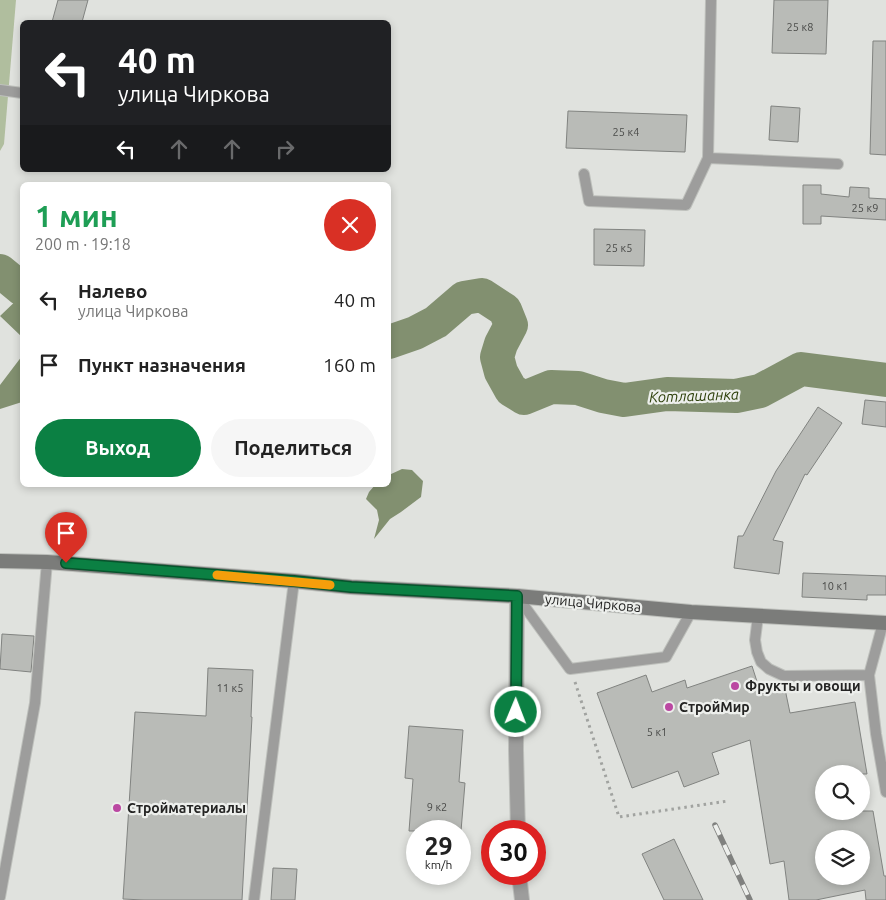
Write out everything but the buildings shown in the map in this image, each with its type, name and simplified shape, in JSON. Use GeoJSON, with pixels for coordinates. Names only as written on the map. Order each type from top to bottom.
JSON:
{"type":"FeatureCollection","features":[{"type":"Feature","properties":{"kind":"main road","name":"улица Чиркова"},"geometry":{"type":"LineString","coordinates":[[0,560],[47,562],[351,587],[517,596],[691,612],[885,623]]}},
{"type":"Feature","properties":{"kind":"street"},"geometry":{"type":"LineString","coordinates":[[517,596],[516,750],[518,820]]}},
{"type":"Feature","properties":{"kind":"street"},"geometry":{"type":"LineString","coordinates":[[520,885],[522,900]]}},
{"type":"Feature","properties":{"kind":"lane"},"geometry":{"type":"LineString","coordinates":[[584,174],[589,201],[686,205],[708,158],[711,0]]}},
{"type":"Feature","properties":{"kind":"lane"},"geometry":{"type":"LineString","coordinates":[[0,90],[20,93]]}},
{"type":"Feature","properties":{"kind":"lane"},"geometry":{"type":"LineString","coordinates":[[708,158],[838,164]]}},
{"type":"Feature","properties":{"kind":"lane"},"geometry":{"type":"LineString","coordinates":[[0,897],[35,703],[47,562]]}},
{"type":"Feature","properties":{"kind":"lane"},"geometry":{"type":"LineString","coordinates":[[254,900],[294,581]]}},
{"type":"Feature","properties":{"kind":"lane"},"geometry":{"type":"LineString","coordinates":[[517,596],[570,669],[666,657],[691,612]]}},
{"type":"Feature","properties":{"kind":"lane"},"geometry":{"type":"LineString","coordinates":[[758,616],[757,652],[761,662],[769,670],[784,676],[868,674]]}},
{"type":"Feature","properties":{"kind":"lane"},"geometry":{"type":"LineString","coordinates":[[885,623],[868,674],[886,792]]}},
{"type":"Feature","properties":{"kind":"path"},"geometry":{"type":"LineString","coordinates":[[570,669],[619,817],[728,801]]}},
{"type":"Feature","properties":{"kind":"shaded area"},"geometry":{"type":"Polygon","coordinates":[[[0,0],[16,0],[4,144],[0,151],[0,0]]]}},
{"type":"Feature","properties":{"kind":"shaded area"},"geometry":{"type":"Polygon","coordinates":[[[20,297],[20,335],[0,316],[20,297]]]}},
{"type":"Feature","properties":{"kind":"shaded area"},"geometry":{"type":"Polygon","coordinates":[[[20,359],[20,403],[0,409],[0,385],[20,359]]]}},
{"type":"Feature","properties":{"kind":"shaded area"},"geometry":{"type":"Polygon","coordinates":[[[402,469],[412,470],[423,481],[421,497],[390,519],[374,539],[379,520],[377,510],[366,499],[373,487],[391,487],[391,474],[402,469]]]}},
{"type":"Feature","properties":{"kind":"waterway","name":"Котлашанка"},"geometry":{"type":"LineString","coordinates":[[0,271],[20,287]]}},
{"type":"Feature","properties":{"kind":"waterway","name":"Котлашанка"},"geometry":{"type":"LineString","coordinates":[[391,341],[415,333],[436,322],[464,298],[482,295],[505,310],[511,325],[501,344],[497,357],[501,372],[511,390],[524,398],[551,387],[578,388],[624,400],[667,394],[736,396],[760,391],[801,369],[886,380]]}},
{"type":"Feature","properties":{"kind":"railway"},"geometry":{"type":"LineString","coordinates":[[715,825],[750,900]]}},
{"type":"Feature","properties":{"kind":"slow traffic"},"geometry":{"type":"LineString","coordinates":[[217,575],[330,585]]}},
{"type":"Feature","properties":{"kind":"place","name":"Фрукты и овощи"},"geometry":{"type":"Point","coordinates":[735,686]}},
{"type":"Feature","properties":{"kind":"place","name":"СтройМир"},"geometry":{"type":"Point","coordinates":[669,707]}},
{"type":"Feature","properties":{"kind":"place","name":"Стройматериалы"},"geometry":{"type":"Point","coordinates":[117,808]}},
{"type":"Feature","properties":{"kind":"route"},"geometry":{"type":"LineString","coordinates":[[66,563],[351,587],[517,596],[516,712]]}}]}
